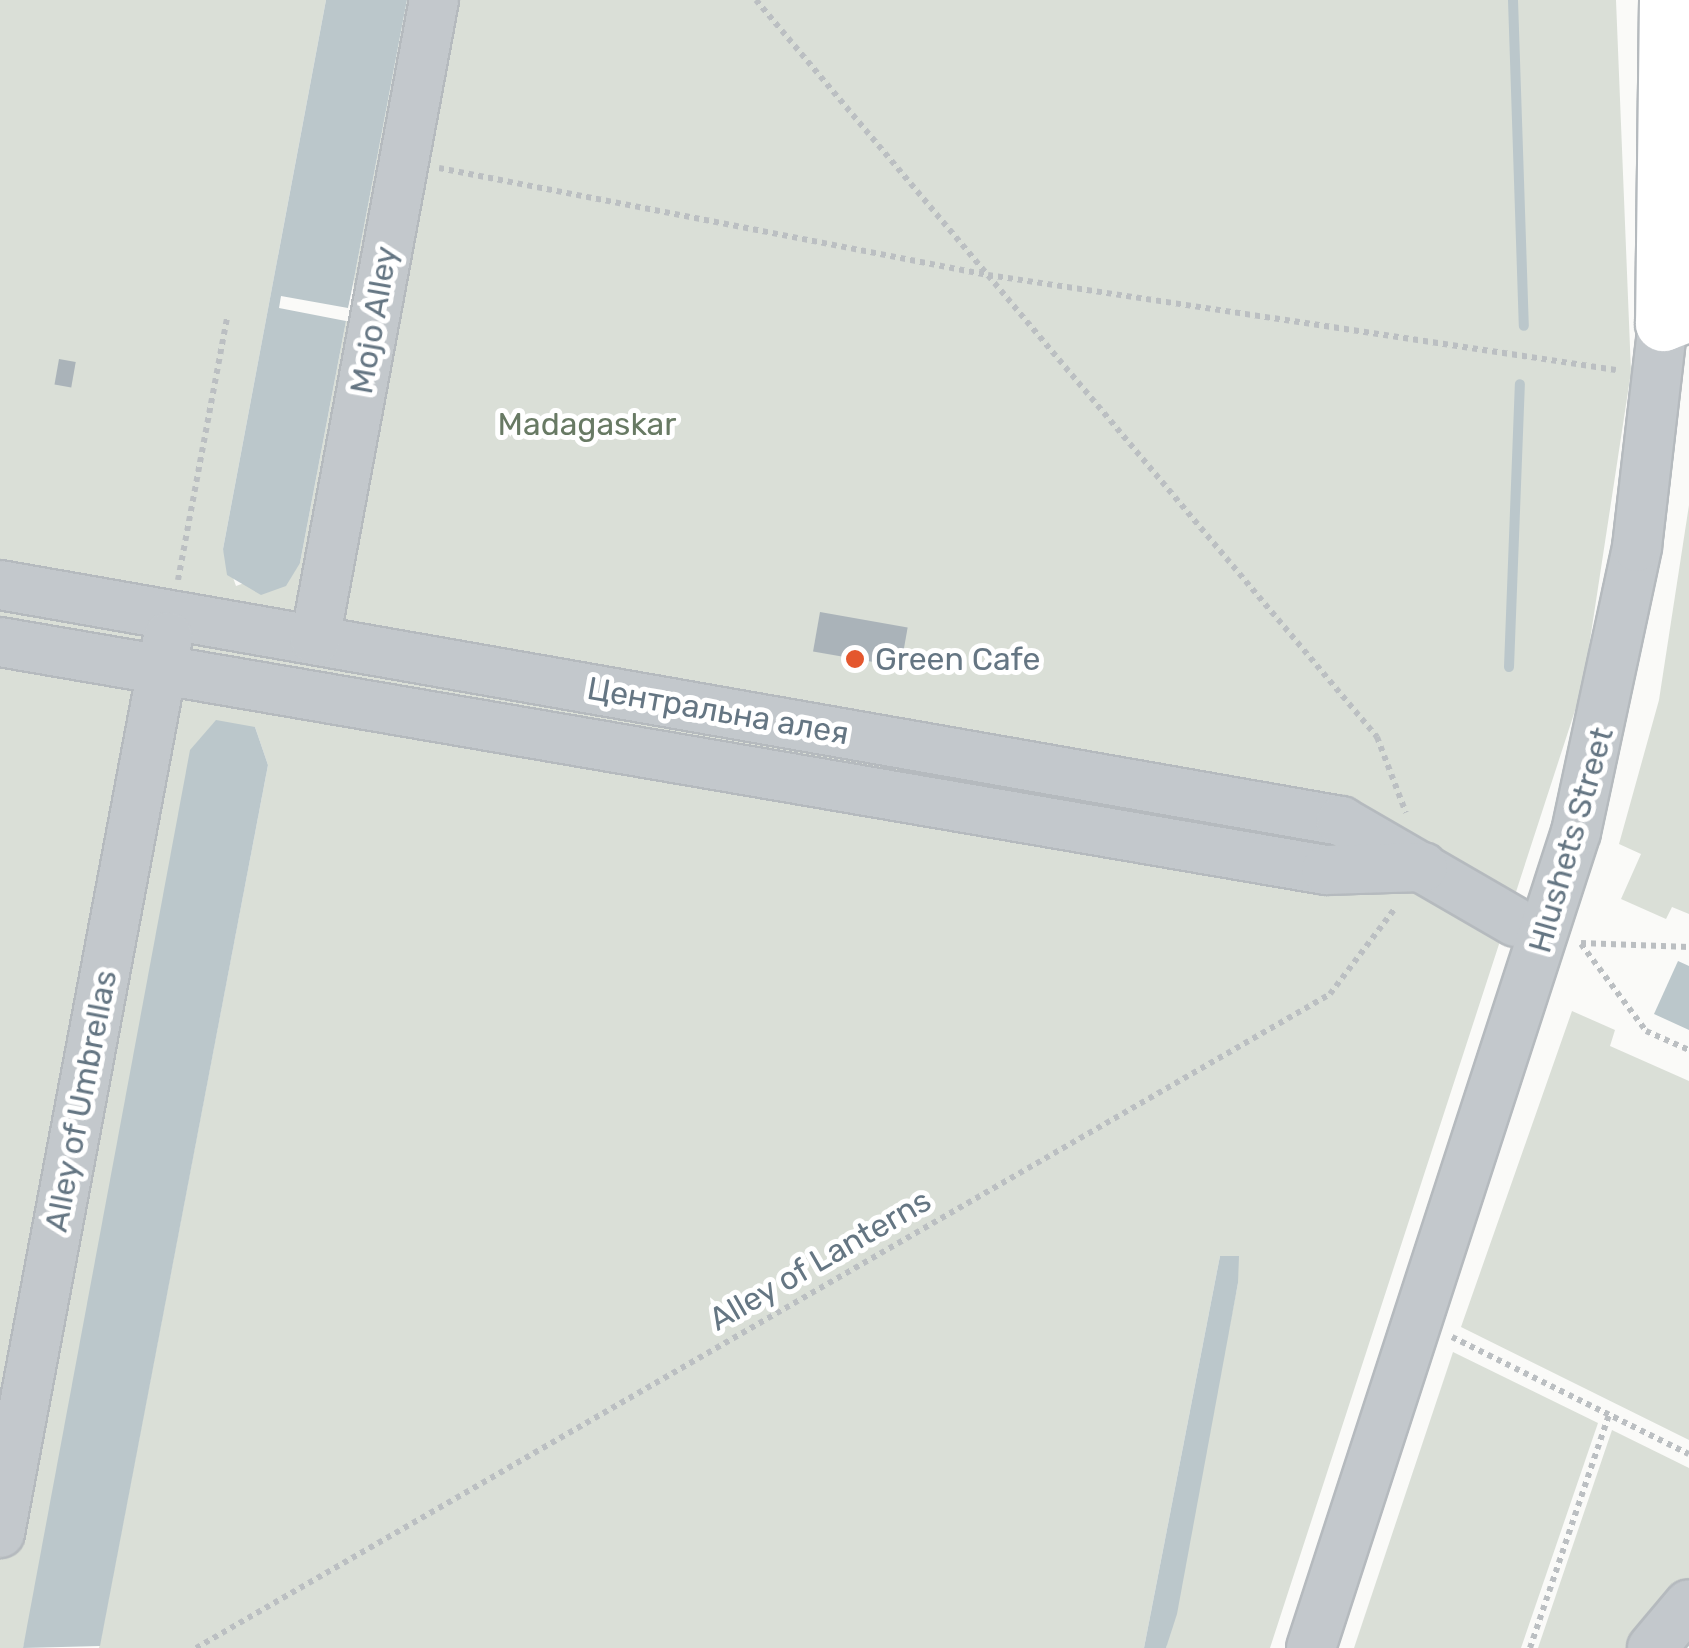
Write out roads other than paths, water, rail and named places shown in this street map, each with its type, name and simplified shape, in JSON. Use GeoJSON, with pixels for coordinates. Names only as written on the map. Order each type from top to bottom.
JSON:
{"type":"FeatureCollection","features":[{"type":"Feature","properties":{"kind":"main road","name":"Hlushets Street"},"geometry":{"type":"LineString","coordinates":[[1667,0],[1676,318]]}},
{"type":"Feature","properties":{"kind":"street","name":"Mojo Alley"},"geometry":{"type":"LineString","coordinates":[[315,640],[434,0]]}},
{"type":"Feature","properties":{"kind":"street","name":"Hlushets Street"},"geometry":{"type":"LineString","coordinates":[[1311,1648],[1576,832],[1637,547],[1676,318]]}},
{"type":"Feature","properties":{"kind":"street","name":"Центральна алея"},"geometry":{"type":"LineString","coordinates":[[0,585],[1341,821],[1427,866],[1515,922]]}},
{"type":"Feature","properties":{"kind":"street","name":"Alley of Umbrellas"},"geometry":{"type":"LineString","coordinates":[[0,1533],[172,615]]}},
{"type":"Feature","properties":{"kind":"street","name":"Центральна алея"},"geometry":{"type":"LineString","coordinates":[[0,642],[1326,870],[1427,866]]}},
{"type":"Feature","properties":{"kind":"street"},"geometry":{"type":"LineString","coordinates":[[872,792],[881,740]]}},
{"type":"Feature","properties":{"kind":"street"},"geometry":{"type":"LineString","coordinates":[[1652,1648],[1689,1604]]}},
{"type":"Feature","properties":{"kind":"waterway"},"geometry":{"type":"LineString","coordinates":[[1513,0],[1524,326]]}},
{"type":"Feature","properties":{"kind":"waterway"},"geometry":{"type":"LineString","coordinates":[[1509,667],[1520,384]]}},
{"type":"Feature","properties":{"kind":"place","name":"Green Cafe"},"geometry":{"type":"Point","coordinates":[855,659]}},
{"type":"Feature","properties":{"kind":"park label","name":"Madagaskar"},"geometry":{"type":"Point","coordinates":[587,424]}}]}
